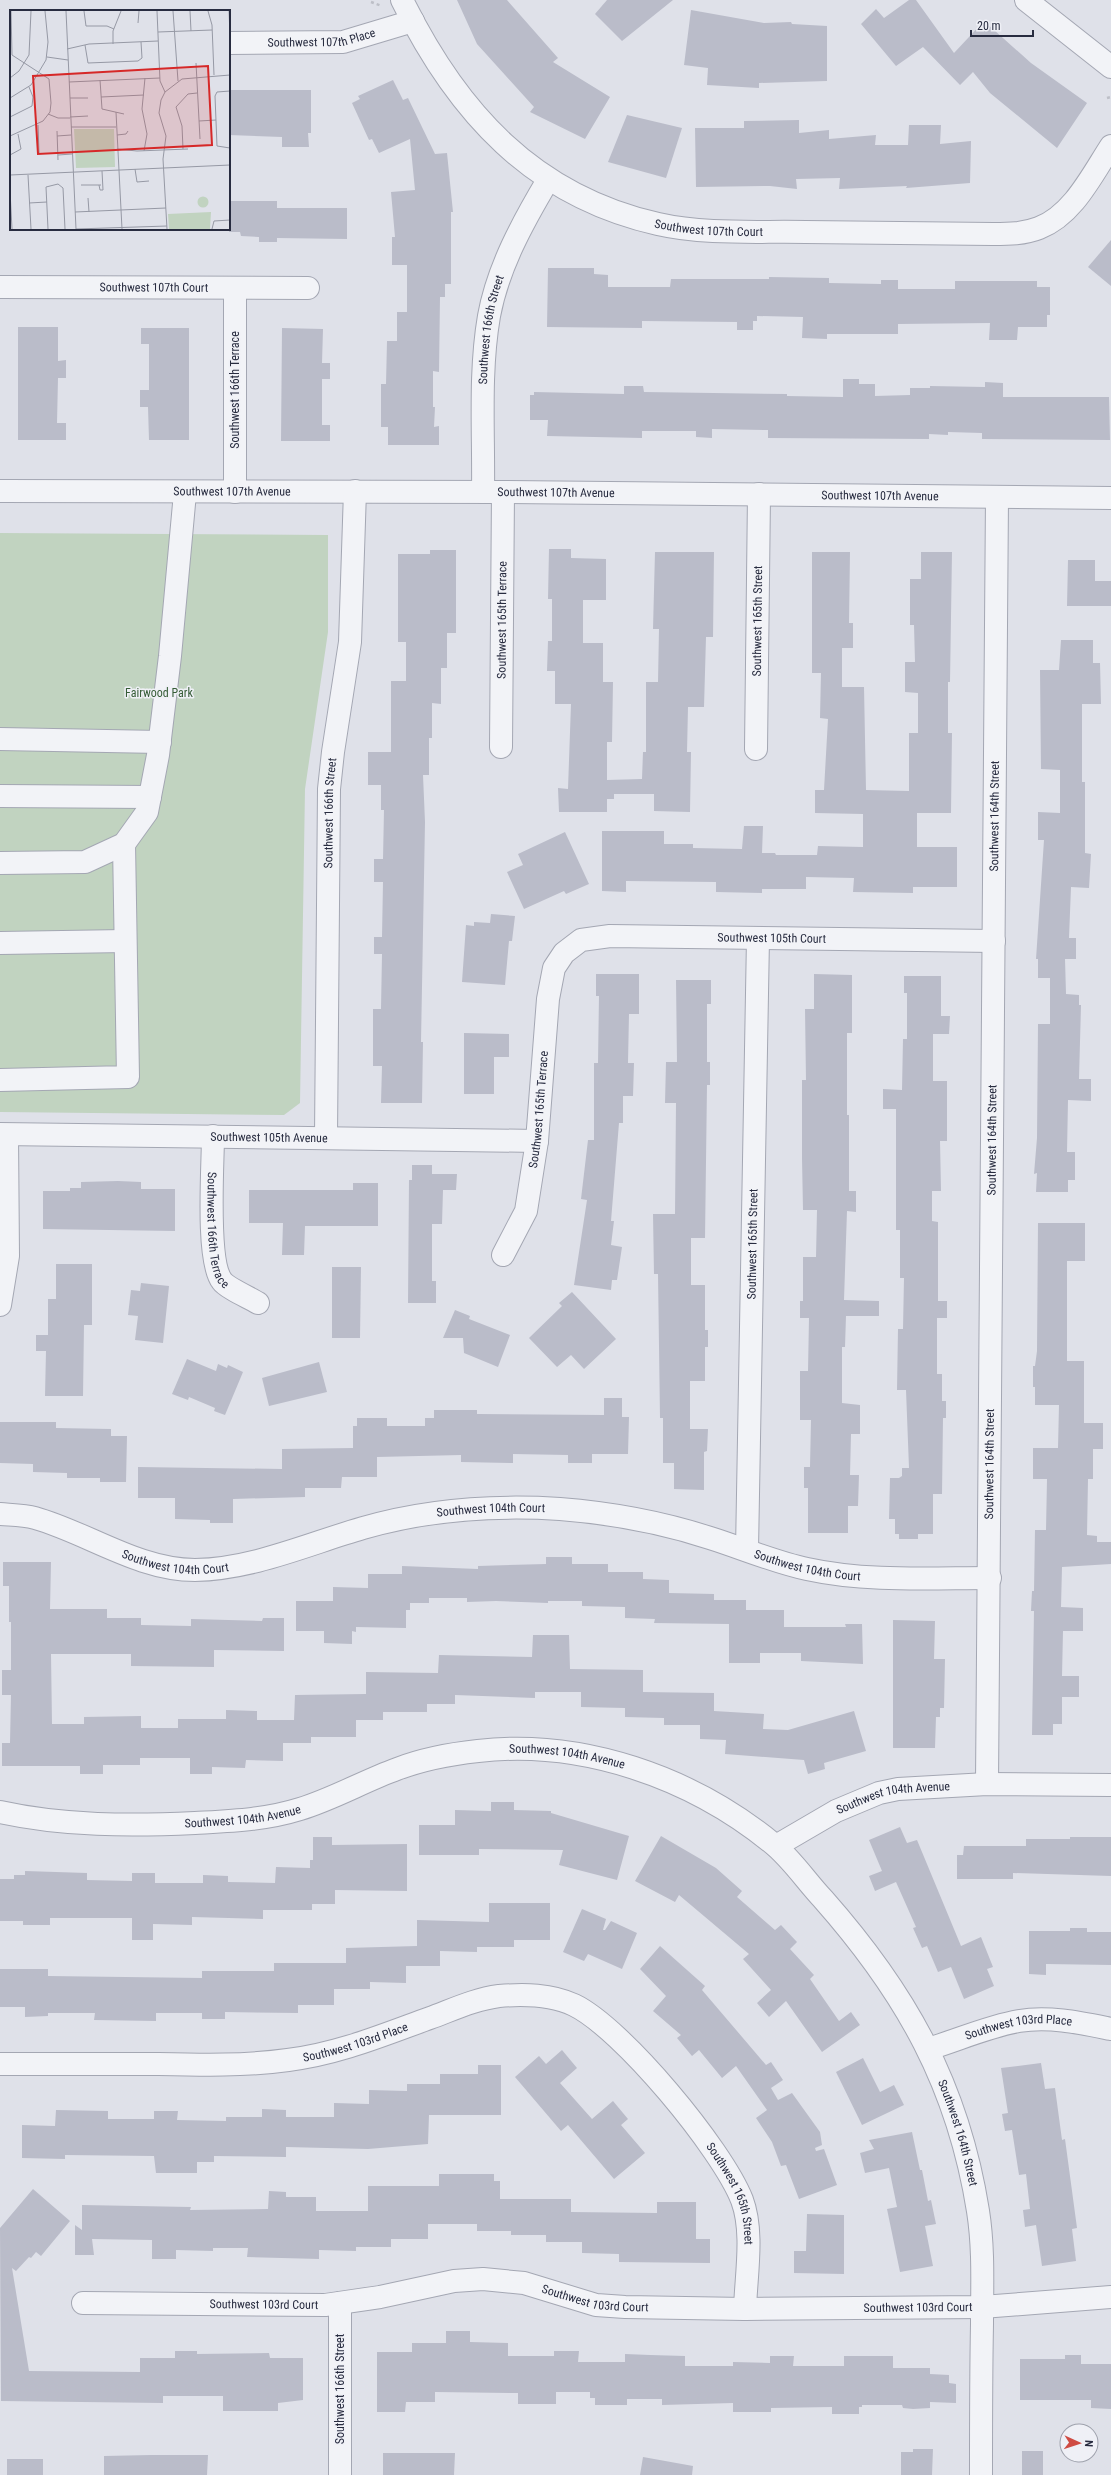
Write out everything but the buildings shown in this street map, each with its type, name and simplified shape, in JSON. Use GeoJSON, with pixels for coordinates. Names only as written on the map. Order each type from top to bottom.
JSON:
{"type":"FeatureCollection","features":[{"type":"Feature","properties":{"kind":"street"},"geometry":{"type":"LineString","coordinates":[[1026,0],[1111,67]]}},
{"type":"Feature","properties":{"kind":"street"},"geometry":{"type":"LineString","coordinates":[[393,3],[413,21]]}},
{"type":"Feature","properties":{"kind":"street","name":"Southwest 107th Place"},"geometry":{"type":"LineString","coordinates":[[230,43],[343,42],[413,21]]}},
{"type":"Feature","properties":{"kind":"street","name":"Southwest 107th Court"},"geometry":{"type":"LineString","coordinates":[[413,21],[446,76],[481,121],[514,152],[548,180],[586,201],[609,210],[658,224],[712,231],[993,234],[1025,232],[1052,221],[1078,196],[1111,146]]}},
{"type":"Feature","properties":{"kind":"street","name":"Southwest 166th Street"},"geometry":{"type":"LineString","coordinates":[[493,492],[484,372],[489,315],[497,286],[518,234],[548,180]]}},
{"type":"Feature","properties":{"kind":"street","name":"Southwest 107th Court"},"geometry":{"type":"LineString","coordinates":[[0,286],[308,288]]}},
{"type":"Feature","properties":{"kind":"street","name":"Southwest 166th Terrace"},"geometry":{"type":"LineString","coordinates":[[235,288],[235,492]]}},
{"type":"Feature","properties":{"kind":"street","name":"Southwest 107th Avenue"},"geometry":{"type":"LineString","coordinates":[[0,491],[355,491],[1111,498]]}},
{"type":"Feature","properties":{"kind":"street","name":"Southwest 166th Street"},"geometry":{"type":"LineString","coordinates":[[326,1137],[330,782],[351,637],[355,491]]}},
{"type":"Feature","properties":{"kind":"street"},"geometry":{"type":"LineString","coordinates":[[0,863],[85,862],[124,844],[147,812],[160,742],[185,492]]}},
{"type":"Feature","properties":{"kind":"street","name":"Southwest 165th Terrace"},"geometry":{"type":"LineString","coordinates":[[493,492],[501,747]]}},
{"type":"Feature","properties":{"kind":"street","name":"Southwest 165th Street"},"geometry":{"type":"LineString","coordinates":[[756,749],[759,494]]}},
{"type":"Feature","properties":{"kind":"street","name":"Southwest 164th Street"},"geometry":{"type":"LineString","coordinates":[[987,1784],[990,1578],[997,497]]}},
{"type":"Feature","properties":{"kind":"street"},"geometry":{"type":"LineString","coordinates":[[0,738],[160,742]]}},
{"type":"Feature","properties":{"kind":"street"},"geometry":{"type":"LineString","coordinates":[[0,796],[150,797]]}},
{"type":"Feature","properties":{"kind":"street"},"geometry":{"type":"LineString","coordinates":[[0,1080],[128,1078],[124,844]]}},
{"type":"Feature","properties":{"kind":"street","name":"Southwest 105th Court"},"geometry":{"type":"LineString","coordinates":[[558,960],[580,940],[594,937],[994,941]]}},
{"type":"Feature","properties":{"kind":"street","name":"Southwest 165th Street"},"geometry":{"type":"LineString","coordinates":[[746,1550],[758,938]]}},
{"type":"Feature","properties":{"kind":"street"},"geometry":{"type":"LineString","coordinates":[[0,943],[125,940]]}},
{"type":"Feature","properties":{"kind":"street","name":"Southwest 165th Terrace"},"geometry":{"type":"LineString","coordinates":[[503,1255],[526,1211],[537,1141],[548,994],[551,977],[558,960]]}},
{"type":"Feature","properties":{"kind":"street"},"geometry":{"type":"LineString","coordinates":[[0,1305],[8,1256],[4,1135]]}},
{"type":"Feature","properties":{"kind":"street","name":"Southwest 105th Avenue"},"geometry":{"type":"LineString","coordinates":[[4,1135],[326,1137],[537,1141]]}},
{"type":"Feature","properties":{"kind":"street","name":"Southwest 166th Terrace"},"geometry":{"type":"LineString","coordinates":[[213,1136],[213,1242],[218,1272],[222,1282],[258,1303]]}},
{"type":"Feature","properties":{"kind":"street","name":"Southwest 104th Court"},"geometry":{"type":"LineString","coordinates":[[0,1514],[35,1518],[143,1560],[192,1570],[245,1564],[365,1527],[399,1520],[452,1511],[506,1509],[584,1511],[644,1520],[746,1550],[787,1564],[830,1573],[885,1577],[990,1578]]}},
{"type":"Feature","properties":{"kind":"street","name":"Southwest 104th Avenue"},"geometry":{"type":"LineString","coordinates":[[0,1812],[46,1820],[113,1823],[157,1824],[241,1820],[300,1809],[398,1768],[435,1758],[481,1750],[541,1749],[611,1760],[665,1780],[708,1801],[745,1823],[776,1846],[822,1818],[879,1793],[917,1786],[987,1784],[1111,1785]]}},
{"type":"Feature","properties":{"kind":"street","name":"Southwest 164th Street"},"geometry":{"type":"LineString","coordinates":[[776,1846],[874,1961],[928,2049],[952,2105],[972,2183],[981,2240],[981,2475]]}},
{"type":"Feature","properties":{"kind":"street","name":"Southwest 103rd Place"},"geometry":{"type":"LineString","coordinates":[[0,2064],[234,2065],[287,2060],[345,2049],[478,2001],[499,1996],[534,1996],[559,1999],[572,2004],[598,2020],[645,2066],[668,2094]]}},
{"type":"Feature","properties":{"kind":"street","name":"Southwest 103rd Place"},"geometry":{"type":"LineString","coordinates":[[928,2049],[1006,2024],[1030,2020],[1067,2021],[1111,2029]]}},
{"type":"Feature","properties":{"kind":"street","name":"Southwest 165th Street"},"geometry":{"type":"LineString","coordinates":[[668,2094],[728,2173],[742,2201],[748,2235],[745,2309]]}},
{"type":"Feature","properties":{"kind":"street","name":"Southwest 103rd Court"},"geometry":{"type":"LineString","coordinates":[[83,2304],[273,2306],[340,2303],[380,2297],[454,2281],[483,2279],[524,2283],[596,2305],[745,2309],[982,2307],[1111,2297]]}},
{"type":"Feature","properties":{"kind":"street","name":"Southwest 166th Street"},"geometry":{"type":"LineString","coordinates":[[340,2303],[340,2475]]}},
{"type":"Feature","properties":{"kind":"path"},"geometry":{"type":"LineString","coordinates":[[371,2],[393,3]]}},
{"type":"Feature","properties":{"kind":"green space","name":"Fairwood Park"},"geometry":{"type":"Polygon","coordinates":[[[0,533],[328,535],[328,632],[305,789],[300,1103],[284,1115],[0,1112],[0,533]]]}}]}
